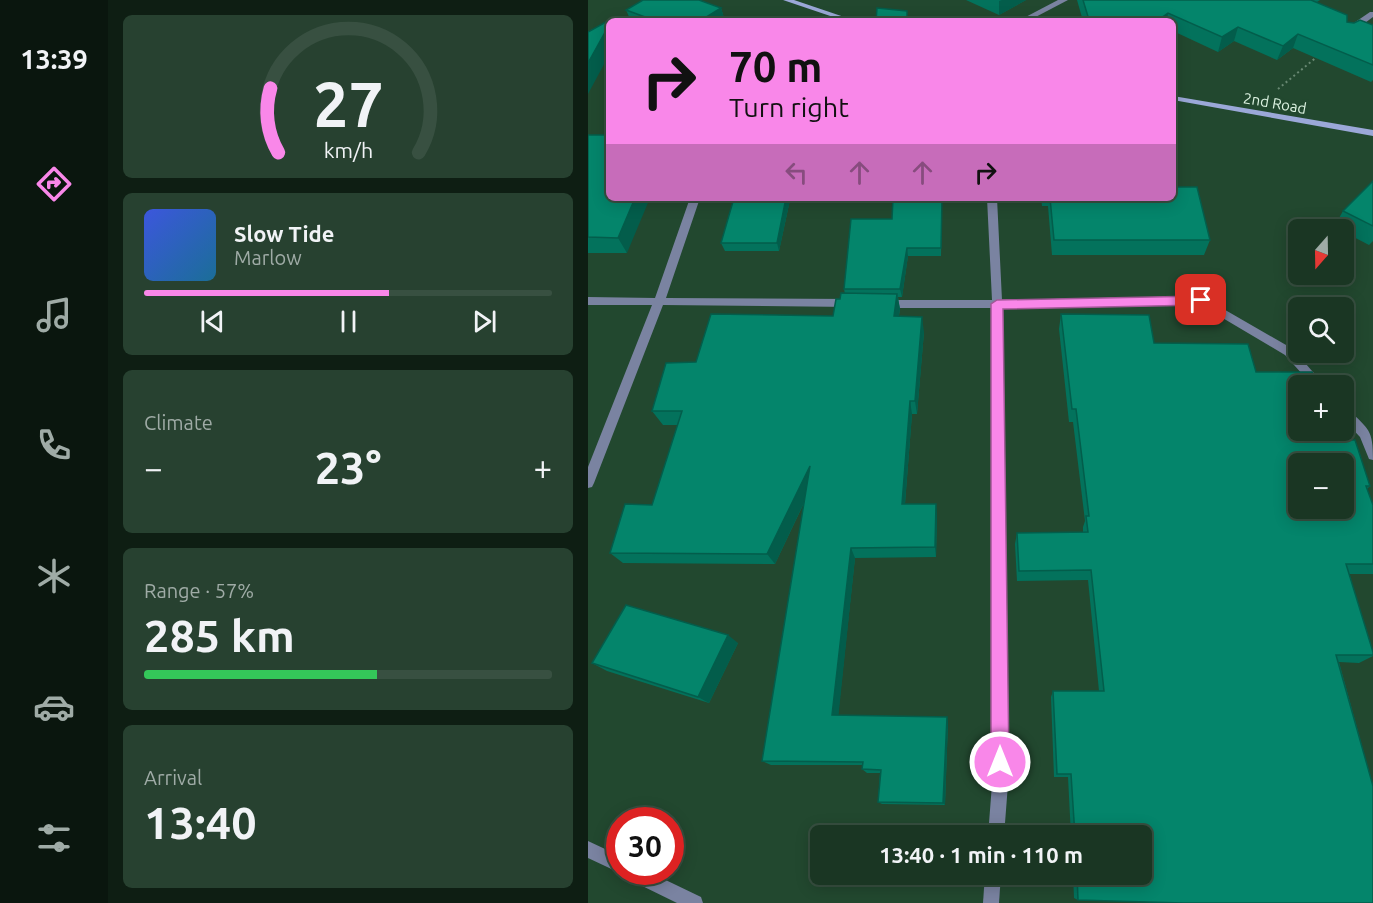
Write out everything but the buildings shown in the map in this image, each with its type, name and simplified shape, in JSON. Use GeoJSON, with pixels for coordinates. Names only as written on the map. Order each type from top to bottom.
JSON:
{"type":"FeatureCollection","features":[{"type":"Feature","properties":{"kind":"street"},"geometry":{"type":"LineString","coordinates":[[786,0],[843,18]]}},
{"type":"Feature","properties":{"kind":"street"},"geometry":{"type":"LineString","coordinates":[[1028,18],[1064,0]]}},
{"type":"Feature","properties":{"kind":"street"},"geometry":{"type":"LineString","coordinates":[[1345,33],[1373,14]]}},
{"type":"Feature","properties":{"kind":"street","name":"2nd Road"},"geometry":{"type":"LineString","coordinates":[[1176,99],[1373,133]]}},
{"type":"Feature","properties":{"kind":"street"},"geometry":{"type":"LineString","coordinates":[[588,483],[659,302],[693,201]]}},
{"type":"Feature","properties":{"kind":"street"},"geometry":{"type":"LineString","coordinates":[[992,201],[997,304],[1000,784],[997,825]]}},
{"type":"Feature","properties":{"kind":"street"},"geometry":{"type":"LineString","coordinates":[[588,301],[997,304],[1201,300],[1289,352],[1310,375]]}},
{"type":"Feature","properties":{"kind":"street"},"geometry":{"type":"LineString","coordinates":[[1354,422],[1365,434],[1373,455]]}},
{"type":"Feature","properties":{"kind":"street"},"geometry":{"type":"LineString","coordinates":[[588,849],[606,858]]}},
{"type":"Feature","properties":{"kind":"street"},"geometry":{"type":"LineString","coordinates":[[658,885],[694,903]]}},
{"type":"Feature","properties":{"kind":"street"},"geometry":{"type":"LineString","coordinates":[[991,903],[992,885]]}},
{"type":"Feature","properties":{"kind":"path"},"geometry":{"type":"LineString","coordinates":[[1249,113],[1345,33]]}},
{"type":"Feature","properties":{"kind":"route"},"geometry":{"type":"LineString","coordinates":[[1000,762],[997,304],[1201,300]]}}]}
